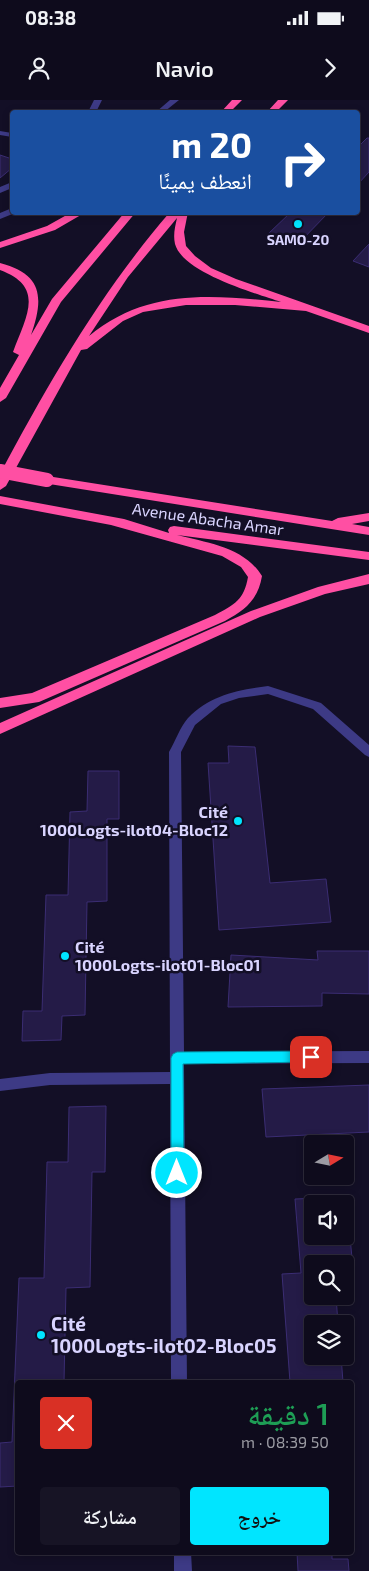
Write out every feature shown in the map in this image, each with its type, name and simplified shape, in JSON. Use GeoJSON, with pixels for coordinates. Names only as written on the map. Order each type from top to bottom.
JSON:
{"type":"FeatureCollection","features":[{"type":"Feature","properties":{"kind":"highway"},"geometry":{"type":"LineString","coordinates":[[227,110],[237,100]]}},
{"type":"Feature","properties":{"kind":"highway"},"geometry":{"type":"LineString","coordinates":[[273,110],[283,100]]}},
{"type":"Feature","properties":{"kind":"highway"},"geometry":{"type":"LineString","coordinates":[[0,245],[51,228],[75,215]]}},
{"type":"Feature","properties":{"kind":"highway"},"geometry":{"type":"LineString","coordinates":[[0,398],[56,301],[128,215]]}},
{"type":"Feature","properties":{"kind":"highway"},"geometry":{"type":"LineString","coordinates":[[0,486],[48,396],[110,296],[173,215]]}},
{"type":"Feature","properties":{"kind":"highway"},"geometry":{"type":"LineString","coordinates":[[182,215],[179,232],[181,246],[191,258],[207,270],[232,281],[369,330]]}},
{"type":"Feature","properties":{"kind":"highway"},"geometry":{"type":"LineString","coordinates":[[0,266],[13,269],[24,276],[31,283],[35,292],[34,308],[9,383]]}},
{"type":"Feature","properties":{"kind":"highway"},"geometry":{"type":"LineString","coordinates":[[72,356],[120,319],[136,312],[179,302],[213,301],[305,308]]}},
{"type":"Feature","properties":{"kind":"highway"},"geometry":{"type":"LineString","coordinates":[[0,471],[369,531]]}},
{"type":"Feature","properties":{"kind":"highway","name":"Avenue Abacha Amar"},"geometry":{"type":"LineString","coordinates":[[0,500],[116,522],[369,556]]}},
{"type":"Feature","properties":{"kind":"highway"},"geometry":{"type":"LineString","coordinates":[[320,524],[369,517]]}},
{"type":"Feature","properties":{"kind":"highway"},"geometry":{"type":"LineString","coordinates":[[0,703],[34,698],[220,618],[244,605],[253,590],[255,576],[246,564],[227,553],[116,522]]}},
{"type":"Feature","properties":{"kind":"highway"},"geometry":{"type":"LineString","coordinates":[[0,730],[88,688],[243,619],[304,597],[352,582],[369,579]]}},
{"type":"Feature","properties":{"kind":"street"},"geometry":{"type":"LineString","coordinates":[[162,110],[175,100]]}},
{"type":"Feature","properties":{"kind":"street"},"geometry":{"type":"LineString","coordinates":[[179,1380],[175,752],[191,722],[216,701],[239,694],[268,690],[317,706],[369,752]]}},
{"type":"Feature","properties":{"kind":"street"},"geometry":{"type":"LineString","coordinates":[[177,1058],[369,1056]]}},
{"type":"Feature","properties":{"kind":"street"},"geometry":{"type":"LineString","coordinates":[[0,1085],[50,1079],[177,1078]]}},
{"type":"Feature","properties":{"kind":"street"},"geometry":{"type":"LineString","coordinates":[[182,1555],[183,1571]]}},
{"type":"Feature","properties":{"kind":"building"},"geometry":{"type":"Polygon","coordinates":[[[369,138],[369,172],[360,182],[360,145],[369,138]]]}},
{"type":"Feature","properties":{"kind":"building"},"geometry":{"type":"Polygon","coordinates":[[[0,155],[10,158],[10,170],[0,178],[0,155]]]}},
{"type":"Feature","properties":{"kind":"building","name":"SAMO-20"},"geometry":{"type":"Polygon","coordinates":[[[288,215],[326,215],[297,245],[267,235],[288,215]]]}},
{"type":"Feature","properties":{"kind":"building"},"geometry":{"type":"Polygon","coordinates":[[[369,244],[369,267],[353,261],[369,244]]]}},
{"type":"Feature","properties":{"kind":"building","name":"Cité 1000Logts-ilot04-Bloc12"},"geometry":{"type":"Polygon","coordinates":[[[228,746],[255,747],[270,883],[326,879],[331,922],[219,930],[208,763],[229,763],[228,746]]]}},
{"type":"Feature","properties":{"kind":"building","name":"Cité 1000Logts-ilot01-Bloc01"},"geometry":{"type":"Polygon","coordinates":[[[88,771],[119,771],[119,819],[107,819],[107,901],[87,902],[85,1015],[62,1016],[61,1040],[22,1041],[23,1011],[42,1011],[46,895],[68,895],[70,812],[87,811],[88,771]]]}},
{"type":"Feature","properties":{"kind":"building"},"geometry":{"type":"Polygon","coordinates":[[[317,951],[369,951],[369,994],[322,993],[322,1006],[228,1007],[231,955],[318,960],[317,951]]]}},
{"type":"Feature","properties":{"kind":"building"},"geometry":{"type":"Polygon","coordinates":[[[369,1085],[369,1132],[266,1137],[262,1089],[369,1085]]]}},
{"type":"Feature","properties":{"kind":"building","name":"Cité 1000Logts-ilot02-Bloc05"},"geometry":{"type":"Polygon","coordinates":[[[106,1106],[105,1172],[92,1172],[90,1287],[66,1288],[64,1380],[15,1380],[15,1486],[0,1487],[0,1443],[12,1442],[19,1278],[44,1278],[47,1162],[68,1162],[69,1107],[106,1106]]]}},
{"type":"Feature","properties":{"kind":"building"},"geometry":{"type":"Polygon","coordinates":[[[295,1199],[304,1199],[304,1245],[351,1245],[352,1255],[304,1255],[304,1305],[337,1305],[337,1315],[304,1315],[304,1365],[342,1365],[343,1380],[290,1380],[282,1274],[301,1273],[295,1199]]]}},
{"type":"Feature","properties":{"kind":"building"},"geometry":{"type":"Polygon","coordinates":[[[297,1555],[332,1555],[332,1559],[348,1559],[349,1571],[298,1571],[297,1555]]]}},
{"type":"Feature","properties":{"kind":"place","name":"SAMO-20"},"geometry":{"type":"Point","coordinates":[298,224]}},
{"type":"Feature","properties":{"kind":"place","name":"Cité 1000Logts-ilot04-Bloc12"},"geometry":{"type":"Point","coordinates":[238,821]}},
{"type":"Feature","properties":{"kind":"place","name":"Cité 1000Logts-ilot01-Bloc01"},"geometry":{"type":"Point","coordinates":[65,956]}},
{"type":"Feature","properties":{"kind":"place","name":"Cité 1000Logts-ilot02-Bloc05"},"geometry":{"type":"Point","coordinates":[41,1335]}},
{"type":"Feature","properties":{"kind":"route"},"geometry":{"type":"LineString","coordinates":[[177,1173],[177,1058],[311,1057]]}}]}
